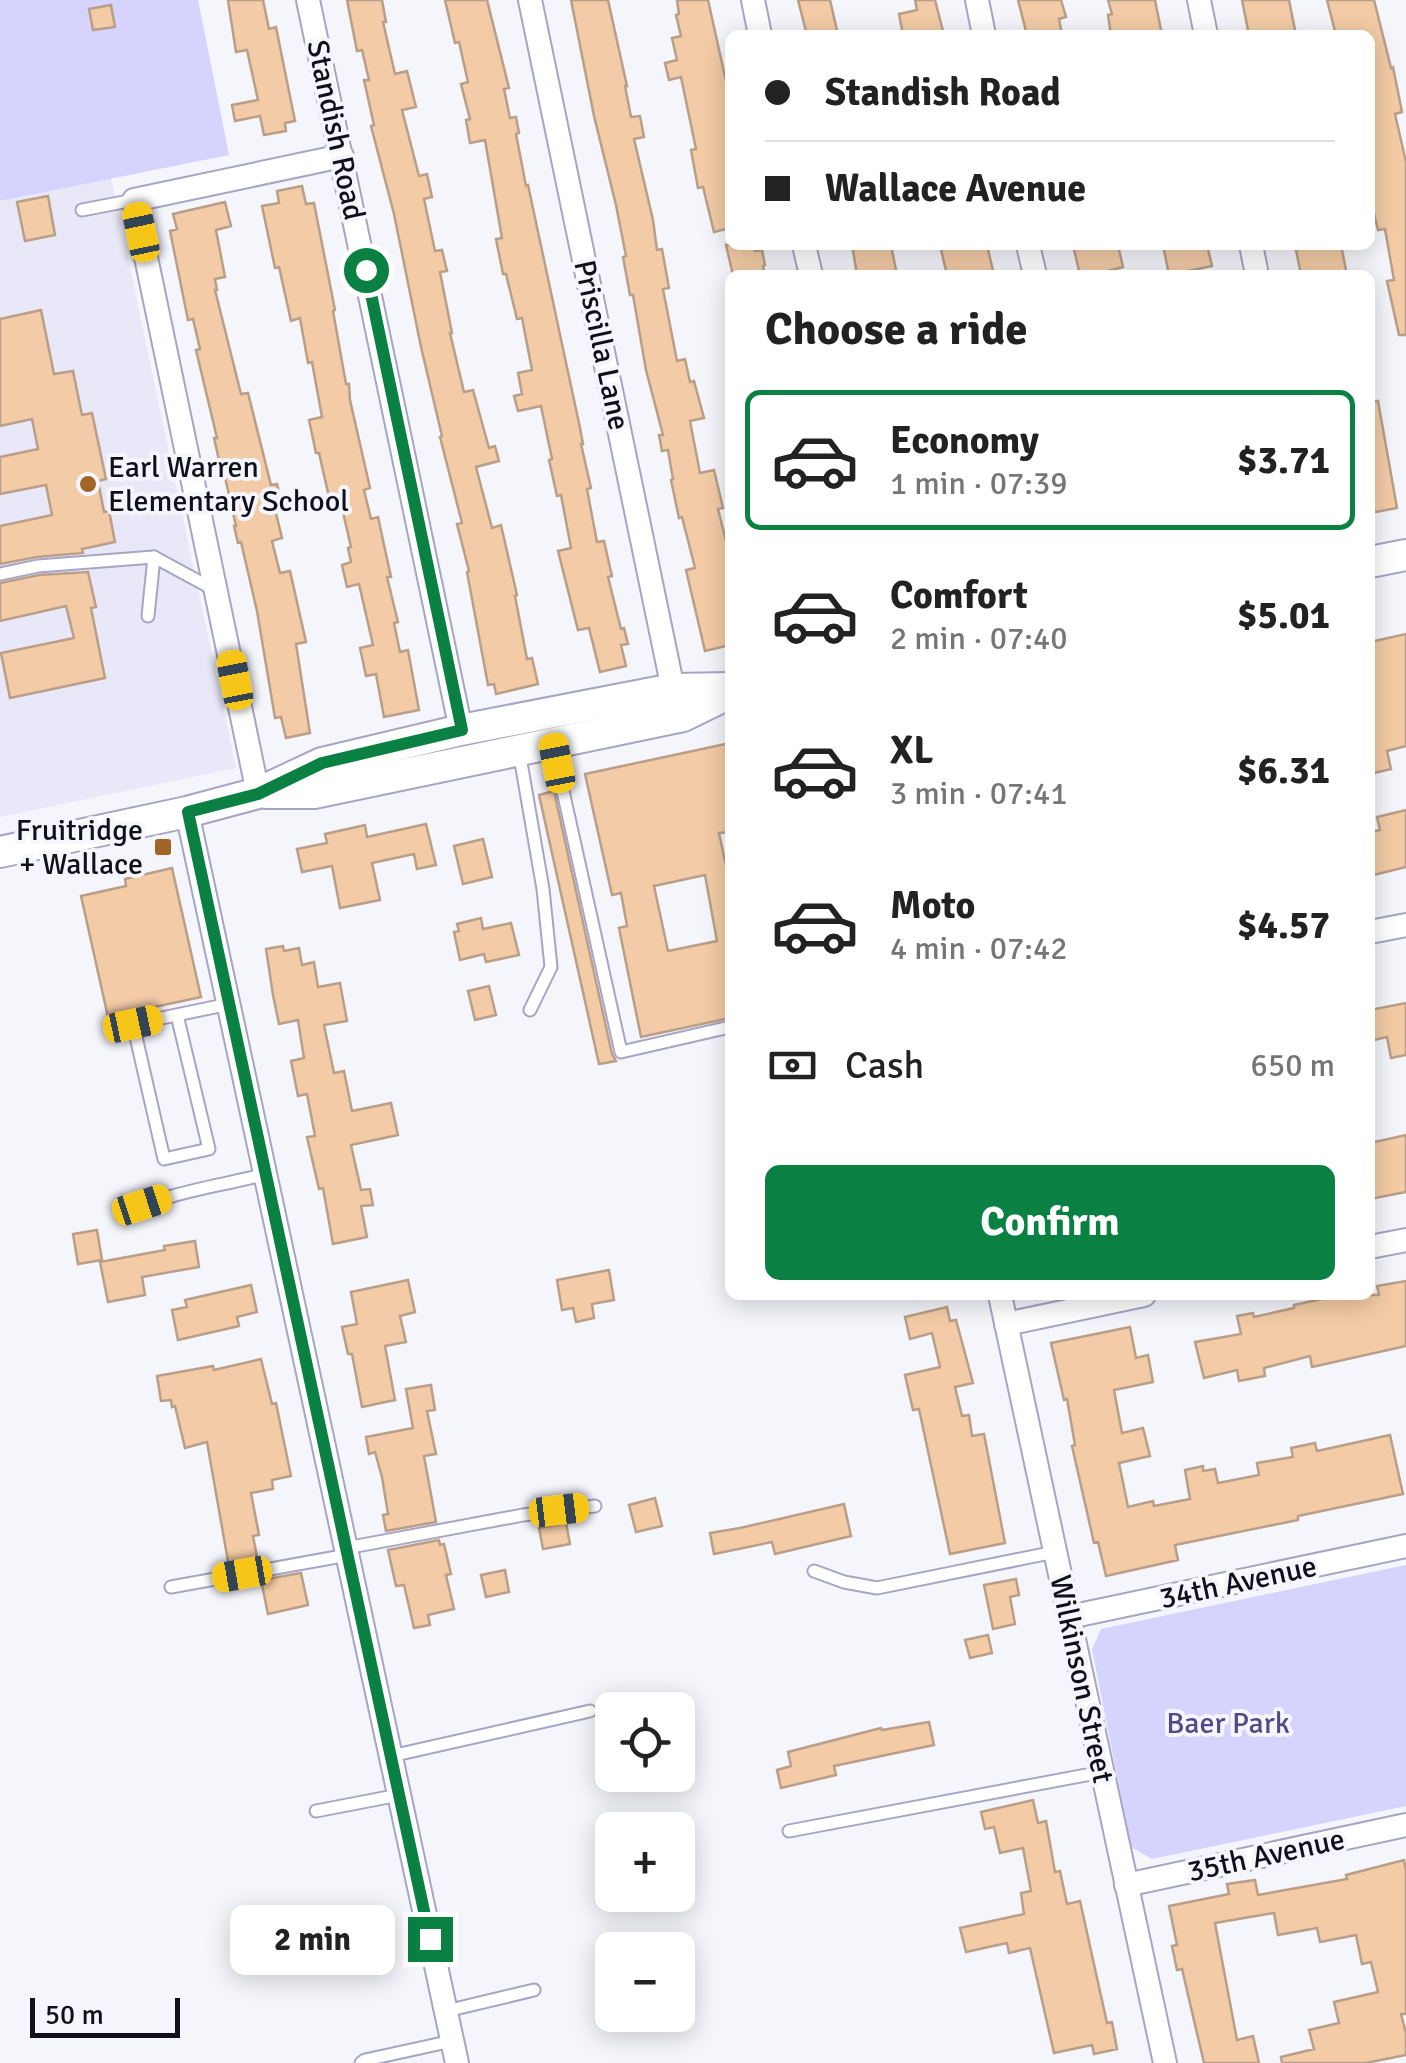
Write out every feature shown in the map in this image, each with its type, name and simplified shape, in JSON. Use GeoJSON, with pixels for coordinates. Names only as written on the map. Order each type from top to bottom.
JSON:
{"type":"FeatureCollection","features":[{"type":"Feature","properties":{"kind":"main road"},"geometry":{"type":"LineString","coordinates":[[1375,561],[1406,555]]}},
{"type":"Feature","properties":{"kind":"main road"},"geometry":{"type":"LineString","coordinates":[[0,852],[258,794],[322,763],[462,730],[674,689],[725,691]]}},
{"type":"Feature","properties":{"kind":"main road"},"geometry":{"type":"LineString","coordinates":[[258,794],[314,793],[683,716],[725,694]]}},
{"type":"Feature","properties":{"kind":"street","name":"Standish Road"},"geometry":{"type":"LineString","coordinates":[[308,0],[462,730]]}},
{"type":"Feature","properties":{"kind":"street","name":"Priscilla Lane"},"geometry":{"type":"LineString","coordinates":[[530,0],[674,689]]}},
{"type":"Feature","properties":{"kind":"street"},"geometry":{"type":"LineString","coordinates":[[753,0],[759,30]]}},
{"type":"Feature","properties":{"kind":"street"},"geometry":{"type":"LineString","coordinates":[[977,0],[983,30]]}},
{"type":"Feature","properties":{"kind":"street"},"geometry":{"type":"LineString","coordinates":[[1199,0],[1205,30]]}},
{"type":"Feature","properties":{"kind":"street"},"geometry":{"type":"LineString","coordinates":[[258,794],[134,200],[342,156]]}},
{"type":"Feature","properties":{"kind":"street"},"geometry":{"type":"LineString","coordinates":[[188,812],[455,2052]]}},
{"type":"Feature","properties":{"kind":"street"},"geometry":{"type":"LineString","coordinates":[[1375,931],[1406,925]]}},
{"type":"Feature","properties":{"kind":"street"},"geometry":{"type":"LineString","coordinates":[[1375,1247],[1406,1240]]}},
{"type":"Feature","properties":{"kind":"street","name":"Wilkinson Street"},"geometry":{"type":"LineString","coordinates":[[1001,1300],[1165,2063]]}},
{"type":"Feature","properties":{"kind":"street"},"geometry":{"type":"LineString","coordinates":[[1006,1324],[1120,1300]]}},
{"type":"Feature","properties":{"kind":"street","name":"34th Avenue"},"geometry":{"type":"LineString","coordinates":[[1069,1617],[1406,1546]]}},
{"type":"Feature","properties":{"kind":"street","name":"35th Avenue"},"geometry":{"type":"LineString","coordinates":[[1126,1885],[1406,1825]]}},
{"type":"Feature","properties":{"kind":"lane"},"geometry":{"type":"LineString","coordinates":[[82,210],[134,200]]}},
{"type":"Feature","properties":{"kind":"lane"},"geometry":{"type":"LineString","coordinates":[[148,616],[154,557]]}},
{"type":"Feature","properties":{"kind":"lane"},"geometry":{"type":"LineString","coordinates":[[0,574],[38,566],[154,557],[217,591]]}},
{"type":"Feature","properties":{"kind":"lane"},"geometry":{"type":"LineString","coordinates":[[553,743],[621,1052],[725,1028]]}},
{"type":"Feature","properties":{"kind":"lane"},"geometry":{"type":"LineString","coordinates":[[519,751],[552,967],[530,1010]]}},
{"type":"Feature","properties":{"kind":"lane"},"geometry":{"type":"LineString","coordinates":[[177,1015],[209,1149],[164,1159],[133,1024],[229,1004]]}},
{"type":"Feature","properties":{"kind":"lane"},"geometry":{"type":"LineString","coordinates":[[122,1216],[176,1194],[266,1174]]}},
{"type":"Feature","properties":{"kind":"lane"},"geometry":{"type":"LineString","coordinates":[[171,1587],[524,1515],[595,1506]]}},
{"type":"Feature","properties":{"kind":"lane"},"geometry":{"type":"LineString","coordinates":[[814,1571],[877,1588],[1055,1552]]}},
{"type":"Feature","properties":{"kind":"lane"},"geometry":{"type":"LineString","coordinates":[[391,1756],[590,1711]]}},
{"type":"Feature","properties":{"kind":"lane"},"geometry":{"type":"LineString","coordinates":[[789,1830],[1102,1772]]}},
{"type":"Feature","properties":{"kind":"lane"},"geometry":{"type":"LineString","coordinates":[[316,1812],[399,1796]]}},
{"type":"Feature","properties":{"kind":"lane"},"geometry":{"type":"LineString","coordinates":[[446,2011],[534,1990]]}},
{"type":"Feature","properties":{"kind":"lane"},"geometry":{"type":"LineString","coordinates":[[361,2063],[455,2052]]}},
{"type":"Feature","properties":{"kind":"shaded area","name":"Earl Warren Elementary School"},"geometry":{"type":"Polygon","coordinates":[[[111,178],[236,768],[0,817],[0,201],[111,178]]]}},
{"type":"Feature","properties":{"kind":"green space"},"geometry":{"type":"Polygon","coordinates":[[[0,0],[198,0],[229,155],[0,201],[0,0]]]}},
{"type":"Feature","properties":{"kind":"green space","name":"Baer Park"},"geometry":{"type":"Polygon","coordinates":[[[1406,1565],[1406,1806],[1152,1859],[1131,1847],[1092,1649],[1101,1629],[1406,1565]]]}},
{"type":"Feature","properties":{"kind":"building"},"geometry":{"type":"Polygon","coordinates":[[[228,0],[263,0],[269,29],[276,27],[295,121],[285,123],[286,131],[264,135],[260,116],[235,121],[232,105],[258,100],[247,50],[236,52],[228,0]]]}},
{"type":"Feature","properties":{"kind":"building"},"geometry":{"type":"Polygon","coordinates":[[[347,0],[382,0],[395,74],[407,71],[416,107],[402,110],[419,176],[427,174],[432,197],[424,199],[435,251],[442,250],[447,271],[440,272],[450,333],[464,392],[473,390],[489,448],[495,446],[499,461],[476,467],[492,528],[501,525],[527,659],[532,658],[538,684],[496,694],[494,684],[488,685],[457,524],[462,523],[371,126],[374,125],[364,80],[369,80],[362,50],[357,51],[347,0]]]}},
{"type":"Feature","properties":{"kind":"building"},"geometry":{"type":"Polygon","coordinates":[[[445,0],[487,0],[509,88],[504,89],[510,118],[516,117],[526,186],[580,428],[597,542],[604,541],[612,576],[608,577],[628,644],[621,645],[626,666],[600,672],[589,628],[578,630],[558,551],[571,548],[561,495],[557,496],[549,460],[552,459],[541,406],[518,411],[514,396],[522,394],[518,373],[532,370],[522,318],[517,319],[503,274],[496,239],[502,238],[485,140],[470,143],[466,120],[470,119],[461,84],[468,82],[445,0]]]}},
{"type":"Feature","properties":{"kind":"building"},"geometry":{"type":"Polygon","coordinates":[[[571,0],[608,0],[631,117],[640,116],[644,137],[634,139],[657,250],[662,249],[669,288],[663,289],[677,361],[685,359],[704,418],[690,421],[700,473],[714,470],[723,508],[718,509],[725,537],[725,646],[705,651],[686,570],[695,568],[682,517],[679,518],[668,450],[662,451],[659,435],[663,435],[571,0]]]}},
{"type":"Feature","properties":{"kind":"building"},"geometry":{"type":"Polygon","coordinates":[[[677,0],[708,0],[725,76],[725,229],[714,232],[703,187],[698,188],[691,150],[696,149],[681,77],[669,80],[665,63],[677,60],[672,38],[681,36],[676,15],[677,0]]]}},
{"type":"Feature","properties":{"kind":"building"},"geometry":{"type":"Polygon","coordinates":[[[798,0],[830,0],[837,30],[806,30],[798,0]]]}},
{"type":"Feature","properties":{"kind":"building"},"geometry":{"type":"Polygon","coordinates":[[[915,0],[935,0],[943,30],[902,30],[899,14],[917,10],[915,0]]]}},
{"type":"Feature","properties":{"kind":"building"},"geometry":{"type":"Polygon","coordinates":[[[1018,0],[1061,0],[1066,17],[1059,19],[1061,30],[1026,30],[1018,0]]]}},
{"type":"Feature","properties":{"kind":"building"},"geometry":{"type":"Polygon","coordinates":[[[1108,0],[1155,0],[1161,30],[1110,30],[1108,15],[1112,14],[1108,0]]]}},
{"type":"Feature","properties":{"kind":"building"},"geometry":{"type":"Polygon","coordinates":[[[1242,0],[1289,0],[1295,30],[1248,30],[1242,0]]]}},
{"type":"Feature","properties":{"kind":"building"},"geometry":{"type":"Polygon","coordinates":[[[1327,0],[1374,0],[1402,112],[1395,114],[1406,162],[1406,335],[1399,335],[1387,281],[1394,280],[1385,229],[1378,230],[1375,218],[1375,30],[1335,30],[1327,0]]]}},
{"type":"Feature","properties":{"kind":"building"},"geometry":{"type":"Polygon","coordinates":[[[111,5],[115,27],[93,30],[89,9],[111,5]]]}},
{"type":"Feature","properties":{"kind":"building"},"geometry":{"type":"Polygon","coordinates":[[[302,186],[306,204],[314,203],[346,384],[370,488],[364,490],[371,519],[378,517],[391,577],[387,577],[398,622],[394,623],[400,652],[408,650],[419,710],[384,717],[376,674],[366,676],[360,648],[373,645],[359,584],[347,587],[342,565],[351,562],[351,547],[339,495],[329,497],[309,420],[322,417],[312,362],[308,363],[300,318],[291,321],[262,206],[279,203],[277,191],[302,186]]]}},
{"type":"Feature","properties":{"kind":"building"},"geometry":{"type":"Polygon","coordinates":[[[48,196],[55,235],[25,241],[17,202],[48,196]]]}},
{"type":"Feature","properties":{"kind":"building"},"geometry":{"type":"Polygon","coordinates":[[[225,202],[231,226],[216,230],[225,277],[215,279],[215,290],[241,394],[248,393],[271,485],[277,484],[283,508],[275,509],[282,538],[272,541],[280,573],[290,571],[306,642],[296,644],[310,733],[286,738],[281,717],[275,718],[257,611],[234,526],[196,350],[200,349],[193,319],[188,320],[170,231],[177,229],[173,214],[225,202]]]}},
{"type":"Feature","properties":{"kind":"building"},"geometry":{"type":"Polygon","coordinates":[[[727,250],[762,250],[764,270],[732,270],[727,250]]]}},
{"type":"Feature","properties":{"kind":"building"},"geometry":{"type":"Polygon","coordinates":[[[853,250],[892,250],[896,270],[856,270],[853,250]]]}},
{"type":"Feature","properties":{"kind":"building"},"geometry":{"type":"Polygon","coordinates":[[[941,250],[988,250],[993,270],[946,270],[941,250]]]}},
{"type":"Feature","properties":{"kind":"building"},"geometry":{"type":"Polygon","coordinates":[[[1074,250],[1119,250],[1123,267],[1079,270],[1074,250]]]}},
{"type":"Feature","properties":{"kind":"building"},"geometry":{"type":"Polygon","coordinates":[[[1164,250],[1208,250],[1212,266],[1168,270],[1164,250]]]}},
{"type":"Feature","properties":{"kind":"building"},"geometry":{"type":"Polygon","coordinates":[[[1296,250],[1342,250],[1346,270],[1300,270],[1296,250]]]}},
{"type":"Feature","properties":{"kind":"building"},"geometry":{"type":"Polygon","coordinates":[[[41,310],[54,374],[73,371],[82,415],[92,413],[106,479],[98,481],[115,542],[82,549],[83,553],[0,564],[0,526],[52,515],[46,485],[0,494],[0,457],[38,449],[32,419],[0,426],[0,319],[41,310]]]}},
{"type":"Feature","properties":{"kind":"building"},"geometry":{"type":"Polygon","coordinates":[[[1378,401],[1397,508],[1375,512],[1378,401]]]}},
{"type":"Feature","properties":{"kind":"building"},"geometry":{"type":"Polygon","coordinates":[[[88,572],[105,678],[10,698],[1,653],[74,638],[66,606],[0,621],[0,583],[39,575],[88,572]]]}},
{"type":"Feature","properties":{"kind":"building"},"geometry":{"type":"Polygon","coordinates":[[[1406,634],[1406,746],[1387,751],[1391,769],[1375,773],[1375,641],[1406,634]]]}},
{"type":"Feature","properties":{"kind":"building"},"geometry":{"type":"Polygon","coordinates":[[[725,744],[725,832],[719,833],[725,861],[725,1019],[641,1037],[619,928],[627,926],[621,893],[612,895],[585,774],[725,744]],[[705,875],[654,886],[668,951],[717,941],[705,875]]]}},
{"type":"Feature","properties":{"kind":"building"},"geometry":{"type":"Polygon","coordinates":[[[554,791],[616,1061],[599,1064],[539,795],[554,791]]]}},
{"type":"Feature","properties":{"kind":"building"},"geometry":{"type":"Polygon","coordinates":[[[1406,810],[1406,867],[1375,875],[1375,831],[1380,830],[1377,817],[1406,810]]]}},
{"type":"Feature","properties":{"kind":"building"},"geometry":{"type":"Polygon","coordinates":[[[426,824],[436,865],[417,869],[414,854],[372,863],[380,900],[340,908],[332,866],[302,872],[297,849],[327,843],[325,834],[365,825],[367,837],[426,824]]]}},
{"type":"Feature","properties":{"kind":"building"},"geometry":{"type":"Polygon","coordinates":[[[483,839],[492,877],[463,884],[454,846],[483,839]]]}},
{"type":"Feature","properties":{"kind":"building"},"geometry":{"type":"Polygon","coordinates":[[[172,868],[201,997],[108,1017],[81,896],[126,886],[125,879],[172,868]]]}},
{"type":"Feature","properties":{"kind":"building"},"geometry":{"type":"Polygon","coordinates":[[[481,918],[483,929],[511,923],[519,955],[486,962],[484,954],[460,960],[454,932],[459,931],[457,924],[481,918]]]}},
{"type":"Feature","properties":{"kind":"building"},"geometry":{"type":"Polygon","coordinates":[[[283,946],[284,951],[299,948],[302,965],[314,962],[318,987],[340,983],[347,1021],[324,1025],[334,1073],[344,1071],[352,1111],[391,1103],[398,1135],[351,1145],[361,1190],[370,1189],[373,1205],[361,1206],[367,1237],[333,1244],[323,1188],[319,1189],[307,1137],[315,1136],[307,1094],[298,1096],[291,1061],[304,1058],[298,1020],[279,1024],[273,995],[266,949],[283,946]]]}},
{"type":"Feature","properties":{"kind":"building"},"geometry":{"type":"Polygon","coordinates":[[[489,986],[496,1015],[475,1020],[468,991],[489,986]]]}},
{"type":"Feature","properties":{"kind":"building"},"geometry":{"type":"Polygon","coordinates":[[[1406,1003],[1406,1055],[1391,1058],[1387,1037],[1375,1040],[1375,1009],[1406,1003]]]}},
{"type":"Feature","properties":{"kind":"building"},"geometry":{"type":"Polygon","coordinates":[[[1406,1135],[1406,1192],[1375,1198],[1375,1142],[1406,1135]]]}},
{"type":"Feature","properties":{"kind":"building"},"geometry":{"type":"Polygon","coordinates":[[[97,1230],[102,1260],[78,1264],[73,1234],[97,1230]]]}},
{"type":"Feature","properties":{"kind":"building"},"geometry":{"type":"Polygon","coordinates":[[[195,1241],[199,1267],[142,1277],[145,1295],[108,1302],[100,1262],[195,1241]]]}},
{"type":"Feature","properties":{"kind":"building"},"geometry":{"type":"Polygon","coordinates":[[[609,1270],[614,1300],[592,1304],[594,1318],[576,1322],[573,1308],[562,1310],[557,1280],[609,1270]]]}},
{"type":"Feature","properties":{"kind":"building"},"geometry":{"type":"Polygon","coordinates":[[[408,1280],[415,1312],[400,1316],[406,1342],[385,1346],[395,1400],[362,1407],[352,1354],[348,1354],[342,1327],[357,1324],[351,1292],[408,1280]]]}},
{"type":"Feature","properties":{"kind":"building"},"geometry":{"type":"Polygon","coordinates":[[[1406,1281],[1406,1346],[1312,1367],[1310,1356],[1264,1368],[1265,1376],[1239,1381],[1237,1370],[1204,1378],[1195,1342],[1241,1334],[1237,1316],[1253,1313],[1254,1317],[1317,1300],[1375,1300],[1375,1295],[1379,1295],[1377,1286],[1406,1281]]]}},
{"type":"Feature","properties":{"kind":"building"},"geometry":{"type":"Polygon","coordinates":[[[251,1285],[257,1312],[237,1317],[239,1326],[178,1340],[172,1310],[187,1307],[185,1300],[251,1285]]]}},
{"type":"Feature","properties":{"kind":"building"},"geometry":{"type":"Polygon","coordinates":[[[947,1307],[950,1321],[956,1320],[973,1383],[955,1387],[962,1416],[969,1415],[972,1436],[984,1434],[1005,1543],[950,1554],[919,1409],[913,1410],[905,1375],[940,1367],[932,1333],[910,1339],[905,1317],[947,1307]]]}},
{"type":"Feature","properties":{"kind":"building"},"geometry":{"type":"Polygon","coordinates":[[[1130,1327],[1136,1358],[1148,1355],[1153,1382],[1114,1390],[1122,1433],[1143,1428],[1150,1456],[1119,1463],[1128,1507],[1190,1499],[1185,1470],[1203,1466],[1203,1471],[1215,1469],[1218,1483],[1259,1475],[1257,1463],[1293,1457],[1291,1448],[1315,1443],[1317,1451],[1390,1435],[1403,1494],[1175,1545],[1178,1560],[1106,1576],[1098,1542],[1094,1543],[1072,1446],[1075,1445],[1067,1399],[1064,1400],[1051,1343],[1130,1327]]]}},
{"type":"Feature","properties":{"kind":"building"},"geometry":{"type":"Polygon","coordinates":[[[261,1359],[272,1404],[276,1403],[291,1476],[272,1480],[273,1489],[251,1493],[259,1535],[253,1536],[258,1562],[229,1567],[207,1442],[185,1448],[175,1406],[172,1407],[171,1400],[161,1401],[157,1376],[213,1366],[214,1370],[261,1359]]]}},
{"type":"Feature","properties":{"kind":"building"},"geometry":{"type":"Polygon","coordinates":[[[431,1385],[435,1410],[427,1411],[436,1454],[424,1456],[436,1522],[386,1531],[383,1515],[388,1514],[382,1477],[375,1452],[369,1454],[366,1437],[413,1428],[406,1389],[431,1385]]]}},
{"type":"Feature","properties":{"kind":"building"},"geometry":{"type":"Polygon","coordinates":[[[655,1498],[662,1526],[636,1532],[629,1505],[655,1498]]]}},
{"type":"Feature","properties":{"kind":"building"},"geometry":{"type":"Polygon","coordinates":[[[844,1504],[851,1536],[775,1554],[772,1542],[714,1554],[710,1533],[844,1504]]]}},
{"type":"Feature","properties":{"kind":"building"},"geometry":{"type":"Polygon","coordinates":[[[566,1523],[570,1544],[543,1549],[539,1528],[566,1523]]]}},
{"type":"Feature","properties":{"kind":"building"},"geometry":{"type":"Polygon","coordinates":[[[439,1540],[440,1545],[444,1544],[451,1574],[446,1575],[454,1609],[428,1615],[430,1625],[414,1628],[404,1585],[396,1586],[388,1550],[439,1540]]]}},
{"type":"Feature","properties":{"kind":"building"},"geometry":{"type":"Polygon","coordinates":[[[505,1570],[509,1592],[486,1597],[481,1575],[505,1570]]]}},
{"type":"Feature","properties":{"kind":"building"},"geometry":{"type":"Polygon","coordinates":[[[301,1573],[308,1605],[268,1614],[261,1580],[301,1573]]]}},
{"type":"Feature","properties":{"kind":"building"},"geometry":{"type":"Polygon","coordinates":[[[1016,1579],[1019,1595],[1010,1597],[1015,1624],[993,1629],[984,1585],[1016,1579]]]}},
{"type":"Feature","properties":{"kind":"building"},"geometry":{"type":"Polygon","coordinates":[[[988,1635],[992,1653],[970,1658],[965,1640],[988,1635]]]}},
{"type":"Feature","properties":{"kind":"building"},"geometry":{"type":"Polygon","coordinates":[[[929,1722],[934,1745],[834,1766],[836,1775],[781,1788],[777,1770],[791,1766],[788,1752],[881,1728],[929,1722]]]}},
{"type":"Feature","properties":{"kind":"building"},"geometry":{"type":"Polygon","coordinates":[[[1033,1800],[1038,1823],[1046,1821],[1055,1872],[1060,1871],[1067,1904],[1080,1901],[1107,2023],[1112,2022],[1117,2049],[1094,2054],[1092,2045],[1054,2053],[1030,1948],[1009,1953],[1007,1943],[966,1952],[960,1928],[1024,1914],[1021,1893],[1031,1891],[1023,1848],[1000,1853],[994,1827],[985,1829],[981,1812],[1033,1800]]]}},
{"type":"Feature","properties":{"kind":"building"},"geometry":{"type":"Polygon","coordinates":[[[1404,1860],[1406,2014],[1401,2014],[1406,2055],[1366,2063],[1282,2063],[1281,2057],[1314,2049],[1309,2030],[1339,2023],[1334,2002],[1378,1992],[1371,1962],[1362,1964],[1356,1935],[1320,1942],[1317,1928],[1278,1935],[1274,1913],[1215,1923],[1237,2040],[1253,2036],[1259,2063],[1204,2063],[1182,1969],[1177,1970],[1172,1946],[1177,1945],[1169,1906],[1229,1894],[1227,1884],[1255,1880],[1258,1895],[1347,1879],[1346,1875],[1404,1860]]]}},
{"type":"Feature","properties":{"kind":"place","name":"Earl Warren Elementary School"},"geometry":{"type":"Point","coordinates":[88,484]}},
{"type":"Feature","properties":{"kind":"place","name":"Fruitridge + Wallace"},"geometry":{"type":"Point","coordinates":[163,847]}},
{"type":"Feature","properties":{"kind":"route"},"geometry":{"type":"LineString","coordinates":[[366,270],[462,730],[322,763],[258,794],[188,812],[430,1939]]}}]}
